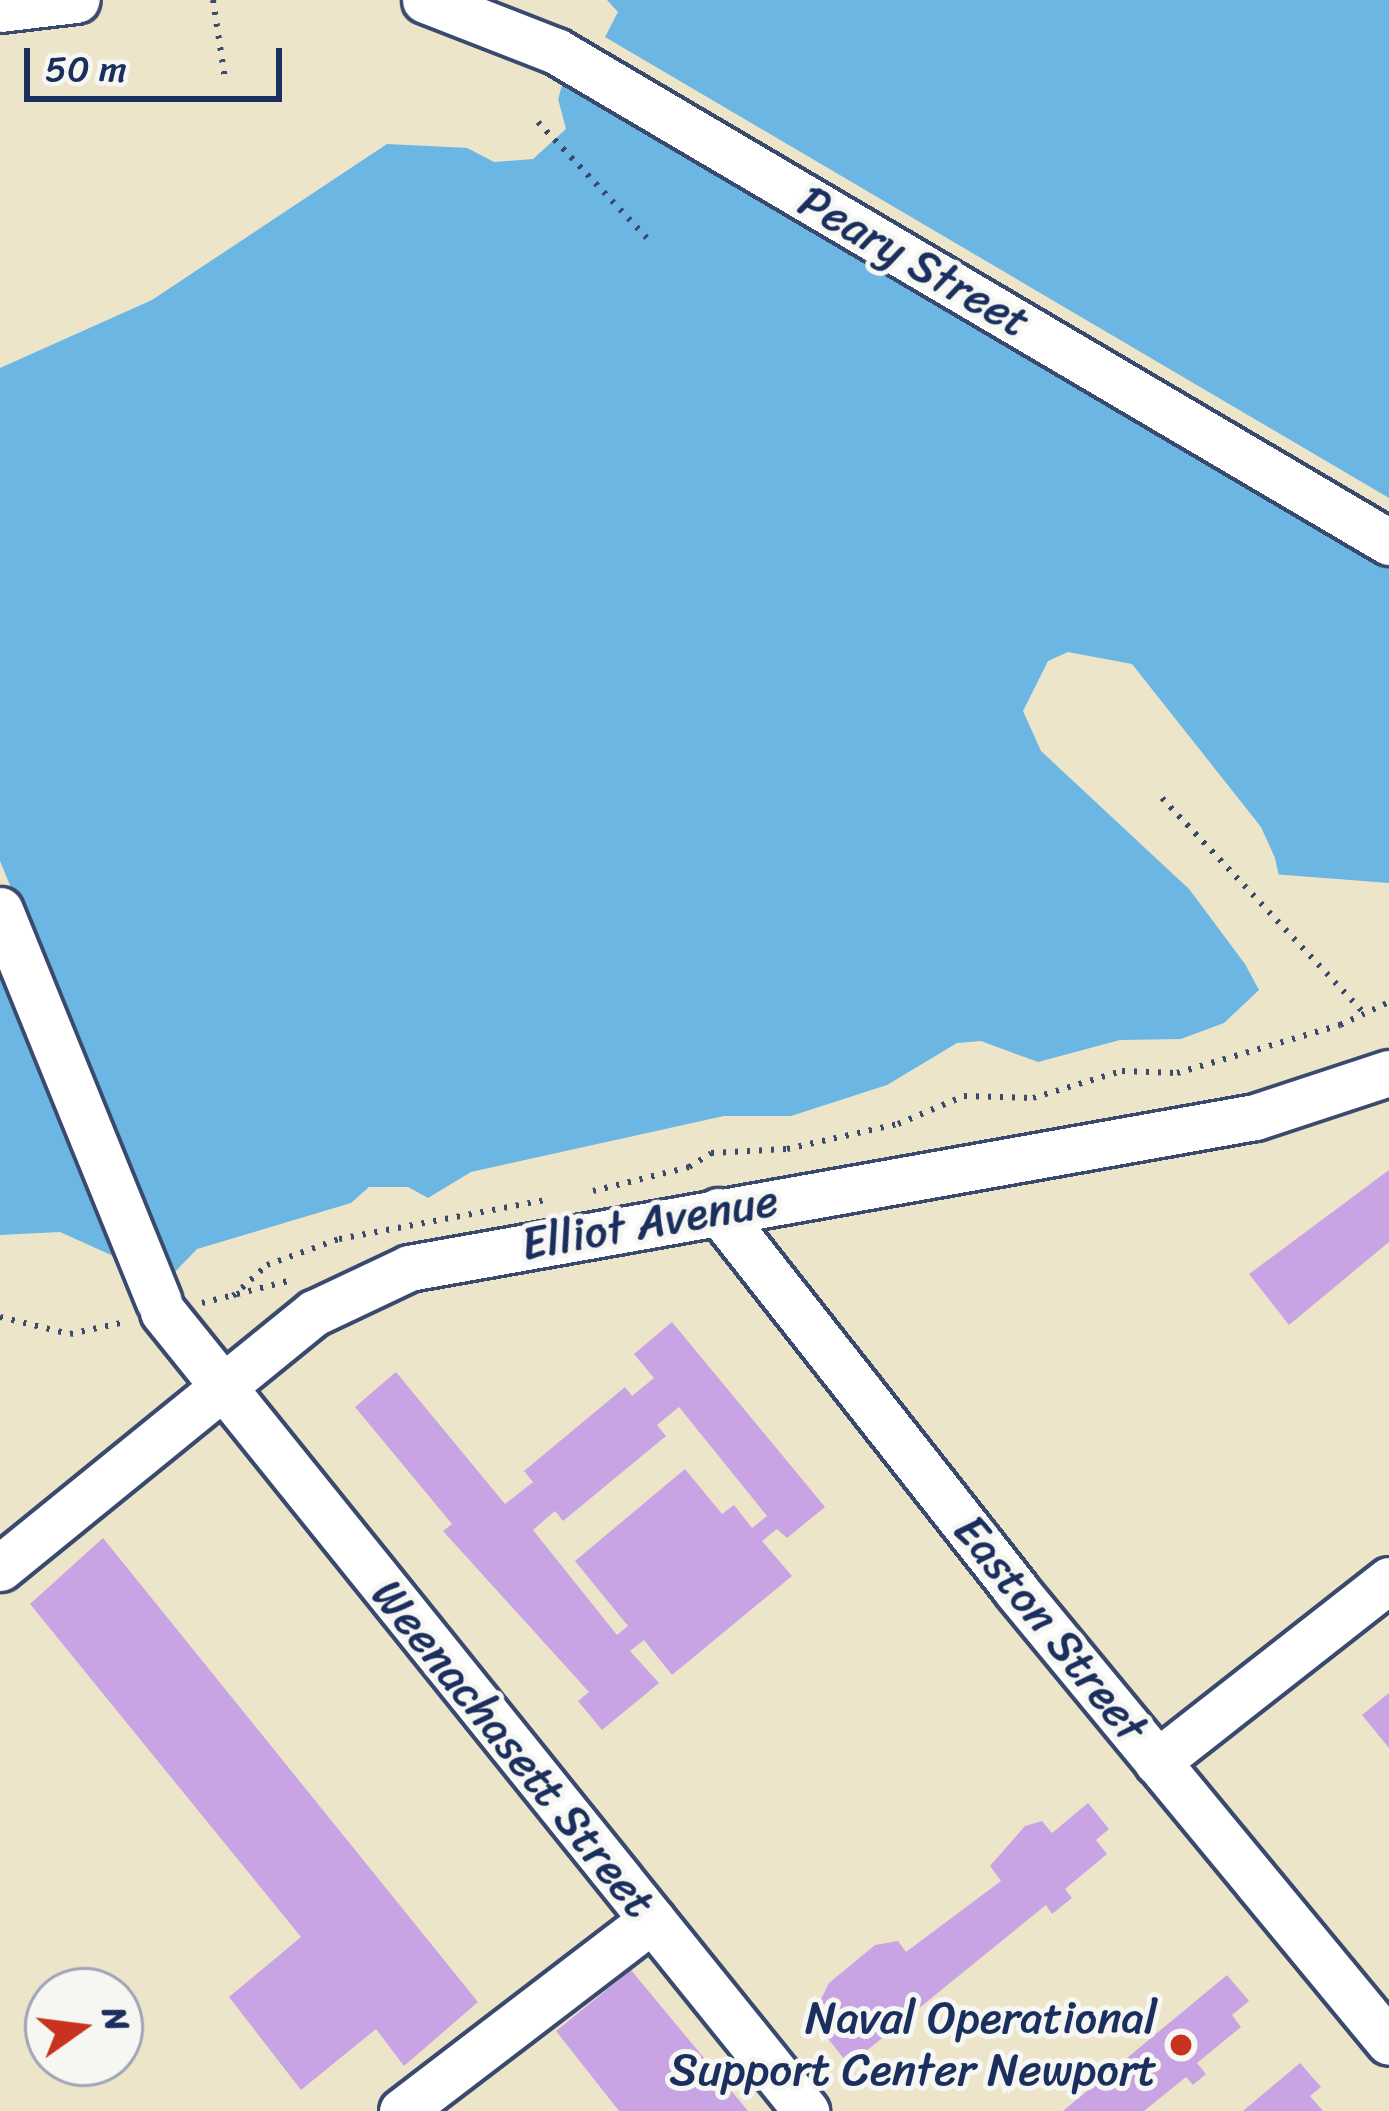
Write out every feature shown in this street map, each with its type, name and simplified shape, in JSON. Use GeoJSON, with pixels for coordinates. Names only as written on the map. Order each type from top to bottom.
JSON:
{"type":"FeatureCollection","features":[{"type":"Feature","properties":{"kind":"street"},"geometry":{"type":"LineString","coordinates":[[0,9],[76,0]]}},
{"type":"Feature","properties":{"kind":"street","name":"Peary Street"},"geometry":{"type":"LineString","coordinates":[[429,0],[556,51],[1389,542]]}},
{"type":"Feature","properties":{"kind":"street","name":"Weenachasett Street"},"geometry":{"type":"LineString","coordinates":[[0,910],[161,1307],[219,1388],[806,2111]]}},
{"type":"Feature","properties":{"kind":"street","name":"Elliot Avenue"},"geometry":{"type":"LineString","coordinates":[[0,1568],[314,1313],[409,1268],[1255,1117],[1389,1073]]}},
{"type":"Feature","properties":{"kind":"street","name":"Easton Street"},"geometry":{"type":"LineString","coordinates":[[718,1211],[1157,1762],[1389,2042]]}},
{"type":"Feature","properties":{"kind":"street"},"geometry":{"type":"LineString","coordinates":[[1157,1762],[1389,1580]]}},
{"type":"Feature","properties":{"kind":"street"},"geometry":{"type":"LineString","coordinates":[[402,2111],[652,1920]]}},
{"type":"Feature","properties":{"kind":"path"},"geometry":{"type":"LineString","coordinates":[[213,0],[225,78]]}},
{"type":"Feature","properties":{"kind":"path"},"geometry":{"type":"LineString","coordinates":[[538,122],[649,241]]}},
{"type":"Feature","properties":{"kind":"path"},"geometry":{"type":"LineString","coordinates":[[1162,798],[1364,1013]]}},
{"type":"Feature","properties":{"kind":"path"},"geometry":{"type":"LineString","coordinates":[[578,1194],[689,1167],[711,1153],[788,1149],[898,1124],[964,1096],[1033,1098],[1122,1071],[1177,1073],[1389,1002]]}},
{"type":"Feature","properties":{"kind":"path"},"geometry":{"type":"LineString","coordinates":[[233,1296],[267,1265],[339,1239],[556,1198]]}},
{"type":"Feature","properties":{"kind":"water"},"geometry":{"type":"Polygon","coordinates":[[[584,0],[1389,0],[1389,883],[1272,874],[1265,856],[1183,767],[1097,682],[1080,682],[1064,695],[1057,731],[1272,985],[1203,1043],[1093,1051],[1060,1069],[975,1064],[790,1128],[749,1121],[428,1198],[403,1193],[194,1255],[171,1277],[66,1240],[0,1240],[0,368],[152,300],[387,144],[532,151],[549,135],[584,0]]]}},
{"type":"Feature","properties":{"kind":"pier"},"geometry":{"type":"Polygon","coordinates":[[[576,0],[607,0],[618,12],[605,37],[1389,498],[1389,564],[564,82],[557,95],[566,129],[533,159],[494,162],[454,141],[387,144],[454,135],[529,145],[543,133],[534,85],[576,21],[576,0]]]}},
{"type":"Feature","properties":{"kind":"pier"},"geometry":{"type":"Polygon","coordinates":[[[1068,652],[1132,664],[1261,827],[1275,858],[1280,881],[1268,878],[1260,859],[1197,806],[1178,771],[1132,736],[1094,688],[1069,699],[1062,728],[1101,778],[1233,906],[1274,964],[1278,985],[1266,1005],[1214,1042],[1170,1058],[1095,1057],[1060,1075],[976,1070],[791,1134],[748,1127],[714,1132],[629,1161],[429,1204],[403,1199],[196,1261],[175,1282],[64,1246],[0,1246],[0,1235],[60,1232],[120,1259],[0,960],[0,861],[171,1276],[197,1249],[351,1203],[369,1187],[408,1187],[428,1198],[471,1172],[724,1116],[791,1116],[887,1085],[957,1043],[981,1041],[1038,1062],[1120,1040],[1181,1039],[1224,1023],[1259,990],[1245,964],[1189,889],[1041,751],[1023,711],[1048,661],[1068,652]]]}},
{"type":"Feature","properties":{"kind":"building"},"geometry":{"type":"Polygon","coordinates":[[[1389,1170],[1389,1242],[1289,1325],[1249,1274],[1389,1170]]]}},
{"type":"Feature","properties":{"kind":"building"},"geometry":{"type":"Polygon","coordinates":[[[672,1322],[825,1507],[787,1538],[777,1529],[762,1541],[792,1576],[672,1675],[644,1640],[630,1651],[659,1683],[602,1730],[578,1701],[589,1692],[443,1531],[452,1524],[355,1407],[396,1372],[505,1504],[533,1482],[524,1471],[625,1387],[632,1396],[654,1378],[634,1354],[672,1322]],[[679,1407],[657,1425],[666,1436],[563,1521],[555,1511],[533,1530],[617,1635],[628,1626],[575,1561],[685,1469],[722,1514],[734,1505],[752,1528],[767,1516],[679,1407]]]}},
{"type":"Feature","properties":{"kind":"building"},"geometry":{"type":"Polygon","coordinates":[[[103,1538],[478,2002],[404,2066],[376,2029],[301,2090],[229,1997],[301,1937],[30,1604],[103,1538]]]}},
{"type":"Feature","properties":{"kind":"building"},"geometry":{"type":"Polygon","coordinates":[[[1389,1693],[1389,1748],[1362,1715],[1389,1693]]]}},
{"type":"Feature","properties":{"kind":"building"},"geometry":{"type":"Polygon","coordinates":[[[1088,1803],[1109,1829],[1096,1840],[1107,1854],[1065,1889],[1072,1898],[1052,1914],[1046,1905],[849,2065],[821,2030],[833,2020],[819,2003],[829,1983],[875,1945],[898,1941],[906,1952],[1001,1881],[990,1866],[1025,1826],[1042,1821],[1052,1833],[1088,1803]]]}},
{"type":"Feature","properties":{"kind":"building"},"geometry":{"type":"Polygon","coordinates":[[[631,1970],[748,2111],[619,2111],[556,2031],[631,1970]]]}},
{"type":"Feature","properties":{"kind":"building","name":"Naval Operational Support Center Newport"},"geometry":{"type":"Polygon","coordinates":[[[1227,1975],[1249,2001],[1232,2015],[1241,2027],[1197,2063],[1206,2074],[1193,2085],[1186,2077],[1144,2111],[1063,2111],[1227,1975]]]}},
{"type":"Feature","properties":{"kind":"building"},"geometry":{"type":"Polygon","coordinates":[[[1300,2063],[1321,2087],[1310,2096],[1323,2111],[1243,2111],[1300,2063]]]}},
{"type":"Feature","properties":{"kind":"place","name":"Naval Operational Support Center Newport"},"geometry":{"type":"Point","coordinates":[1181,2045]}}]}
